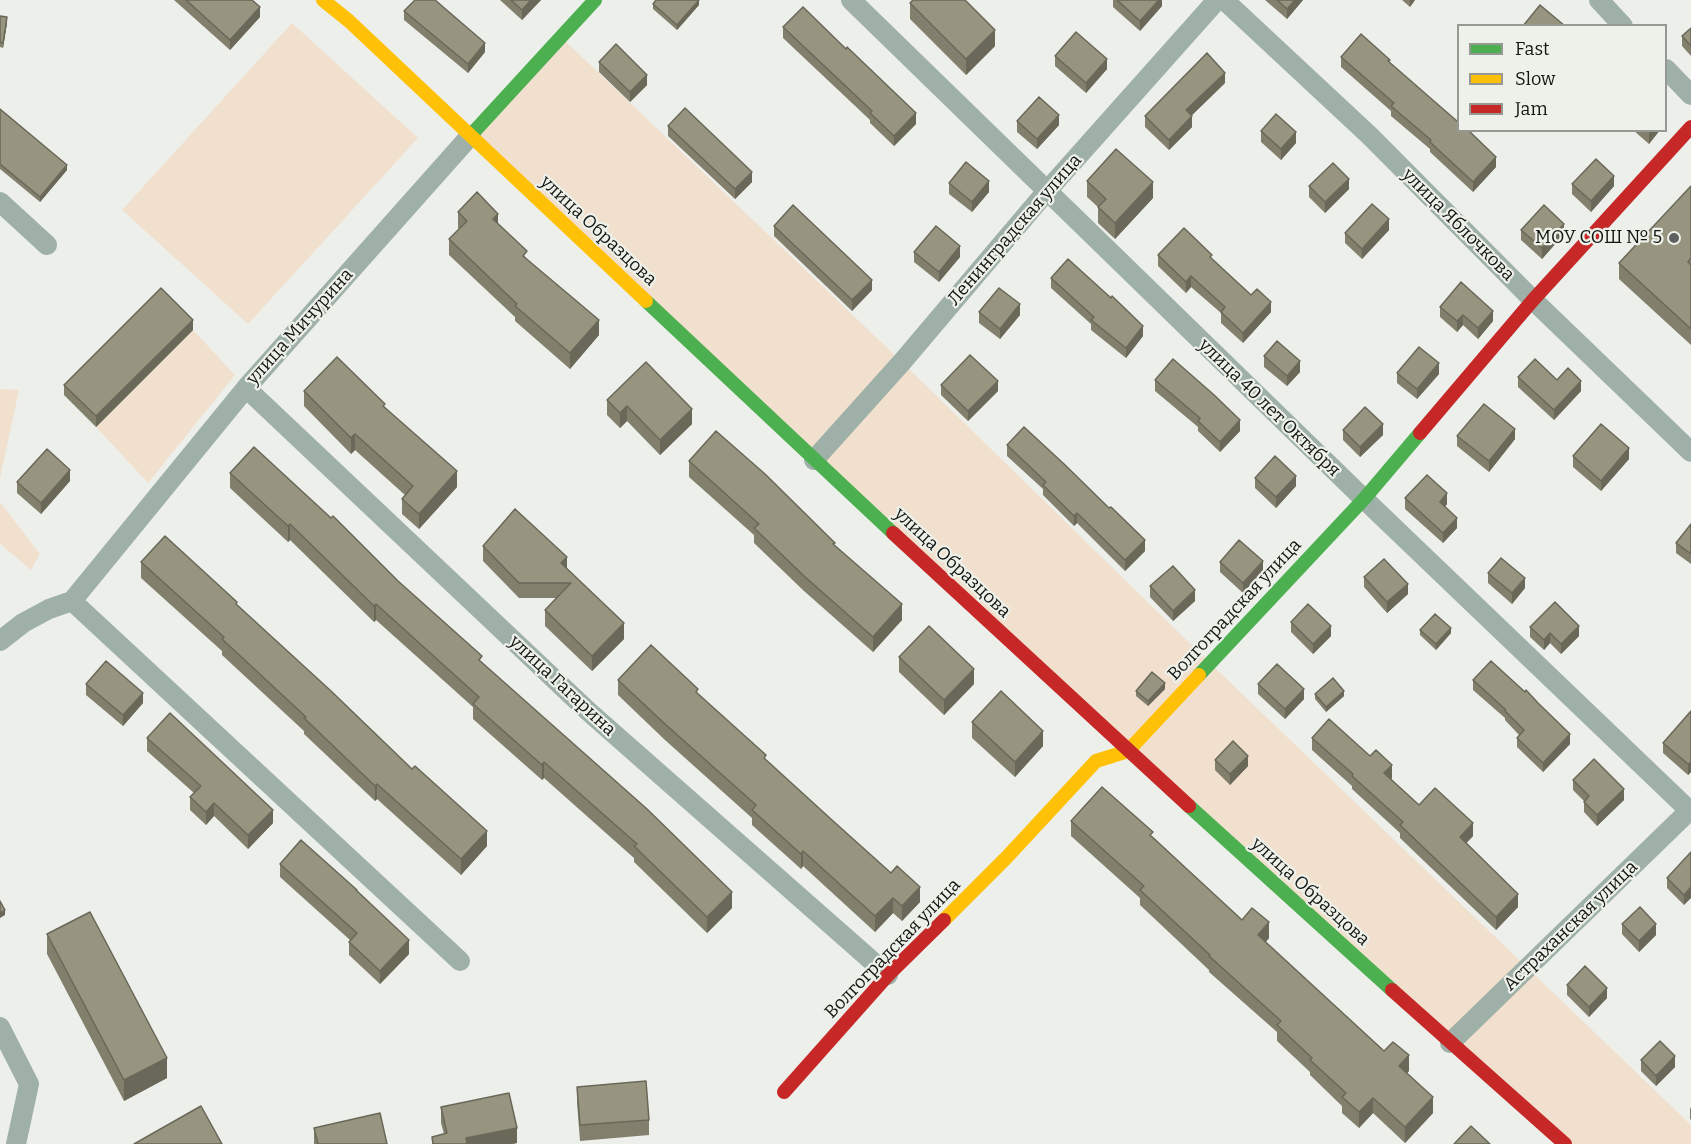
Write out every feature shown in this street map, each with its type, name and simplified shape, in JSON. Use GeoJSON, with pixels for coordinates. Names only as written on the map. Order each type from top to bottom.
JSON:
{"type":"FeatureCollection","features":[{"type":"Feature","properties":{"kind":"street","name":"улица Образцова"},"geometry":{"type":"LineString","coordinates":[[323,0],[349,21],[814,460],[1128,751],[1450,1043],[1565,1144]]}},
{"type":"Feature","properties":{"kind":"street","name":"улица Мичурина"},"geometry":{"type":"LineString","coordinates":[[0,641],[23,623],[49,609],[72,601],[246,388],[471,135],[595,0]]}},
{"type":"Feature","properties":{"kind":"street","name":"улица 40 лет Октября"},"geometry":{"type":"LineString","coordinates":[[851,0],[1364,500],[1691,810]]}},
{"type":"Feature","properties":{"kind":"street","name":"Ленинградская улица"},"geometry":{"type":"LineString","coordinates":[[814,460],[902,362],[1046,192],[1217,0]]}},
{"type":"Feature","properties":{"kind":"street","name":"улица Яблочкова"},"geometry":{"type":"LineString","coordinates":[[1224,0],[1370,136],[1533,300],[1691,452]]}},
{"type":"Feature","properties":{"kind":"street"},"geometry":{"type":"LineString","coordinates":[[1599,0],[1621,24]]}},
{"type":"Feature","properties":{"kind":"street"},"geometry":{"type":"LineString","coordinates":[[1667,71],[1691,95]]}},
{"type":"Feature","properties":{"kind":"street","name":"Волгоградская улица"},"geometry":{"type":"LineString","coordinates":[[784,1092],[888,975],[1007,857],[1096,761],[1128,751],[1364,500],[1533,300],[1691,127]]}},
{"type":"Feature","properties":{"kind":"street"},"geometry":{"type":"LineString","coordinates":[[0,202],[47,245]]}},
{"type":"Feature","properties":{"kind":"street","name":"улица Гагарина"},"geometry":{"type":"LineString","coordinates":[[246,388],[588,711],[888,975]]}},
{"type":"Feature","properties":{"kind":"street"},"geometry":{"type":"LineString","coordinates":[[72,601],[459,961]]}},
{"type":"Feature","properties":{"kind":"street","name":"Астраханская улица"},"geometry":{"type":"LineString","coordinates":[[1450,1043],[1691,810]]}},
{"type":"Feature","properties":{"kind":"street"},"geometry":{"type":"LineString","coordinates":[[0,1027],[29,1084],[16,1144]]}},
{"type":"Feature","properties":{"kind":"shaded area"},"geometry":{"type":"Polygon","coordinates":[[[292,23],[418,138],[248,324],[122,210],[292,23]]]}},
{"type":"Feature","properties":{"kind":"shaded area"},"geometry":{"type":"Polygon","coordinates":[[[561,37],[902,362],[1210,663],[1691,1125],[1691,1144],[1565,1144],[471,135],[561,37]]]}},
{"type":"Feature","properties":{"kind":"shaded area"},"geometry":{"type":"Polygon","coordinates":[[[193,330],[235,375],[148,483],[96,427],[193,330]]]}},
{"type":"Feature","properties":{"kind":"shaded area"},"geometry":{"type":"Polygon","coordinates":[[[0,389],[19,390],[0,478],[0,389]]]}},
{"type":"Feature","properties":{"kind":"shaded area"},"geometry":{"type":"Polygon","coordinates":[[[0,502],[40,554],[31,570],[0,544],[0,502]]]}},
{"type":"Feature","properties":{"kind":"building"},"geometry":{"type":"Polygon","coordinates":[[[186,0],[252,0],[260,7],[230,40],[186,0]]]}},
{"type":"Feature","properties":{"kind":"building"},"geometry":{"type":"Polygon","coordinates":[[[415,0],[435,0],[485,43],[468,64],[404,11],[415,0]]]}},
{"type":"Feature","properties":{"kind":"building"},"geometry":{"type":"Polygon","coordinates":[[[511,0],[531,0],[522,10],[511,0]]]}},
{"type":"Feature","properties":{"kind":"building"},"geometry":{"type":"Polygon","coordinates":[[[656,0],[699,0],[677,25],[653,4],[656,0]]]}},
{"type":"Feature","properties":{"kind":"building"},"geometry":{"type":"Polygon","coordinates":[[[913,0],[965,0],[995,30],[966,59],[910,3],[913,0]]]}},
{"type":"Feature","properties":{"kind":"building"},"geometry":{"type":"Polygon","coordinates":[[[1117,0],[1159,0],[1140,21],[1117,0]]]}},
{"type":"Feature","properties":{"kind":"building"},"geometry":{"type":"Polygon","coordinates":[[[1277,0],[1295,0],[1287,9],[1277,0]]]}},
{"type":"Feature","properties":{"kind":"building"},"geometry":{"type":"Polygon","coordinates":[[[1540,5],[1563,24],[1525,24],[1540,5]]]}},
{"type":"Feature","properties":{"kind":"building"},"geometry":{"type":"Polygon","coordinates":[[[803,7],[916,113],[894,136],[870,113],[872,111],[783,27],[803,7]]]}},
{"type":"Feature","properties":{"kind":"building"},"geometry":{"type":"Polygon","coordinates":[[[0,16],[7,17],[3,43],[0,42],[0,16]]]}},
{"type":"Feature","properties":{"kind":"building"},"geometry":{"type":"Polygon","coordinates":[[[1691,28],[1691,46],[1682,36],[1691,28]]]}},
{"type":"Feature","properties":{"kind":"building"},"geometry":{"type":"Polygon","coordinates":[[[1076,32],[1107,59],[1086,83],[1055,56],[1076,32]]]}},
{"type":"Feature","properties":{"kind":"building"},"geometry":{"type":"Polygon","coordinates":[[[1361,34],[1390,60],[1388,61],[1457,121],[1457,132],[1470,132],[1496,157],[1473,182],[1430,142],[1431,140],[1391,106],[1394,103],[1341,57],[1361,34]]]}},
{"type":"Feature","properties":{"kind":"building"},"geometry":{"type":"Polygon","coordinates":[[[616,44],[647,75],[630,92],[599,62],[616,44]]]}},
{"type":"Feature","properties":{"kind":"building"},"geometry":{"type":"Polygon","coordinates":[[[1207,53],[1225,73],[1186,110],[1192,116],[1169,140],[1145,116],[1207,53]]]}},
{"type":"Feature","properties":{"kind":"building"},"geometry":{"type":"Polygon","coordinates":[[[1039,97],[1059,115],[1037,139],[1017,121],[1039,97]]]}},
{"type":"Feature","properties":{"kind":"building"},"geometry":{"type":"Polygon","coordinates":[[[685,108],[752,172],[735,189],[668,126],[685,108]]]}},
{"type":"Feature","properties":{"kind":"building"},"geometry":{"type":"Polygon","coordinates":[[[0,109],[67,165],[40,197],[0,164],[0,109]]]}},
{"type":"Feature","properties":{"kind":"building"},"geometry":{"type":"Polygon","coordinates":[[[1276,114],[1296,132],[1281,149],[1261,131],[1276,114]]]}},
{"type":"Feature","properties":{"kind":"building"},"geometry":{"type":"Polygon","coordinates":[[[1116,149],[1153,182],[1115,223],[1098,207],[1106,199],[1087,181],[1116,149]]]}},
{"type":"Feature","properties":{"kind":"building"},"geometry":{"type":"Polygon","coordinates":[[[1596,159],[1614,176],[1591,201],[1572,184],[1596,159]]]}},
{"type":"Feature","properties":{"kind":"building"},"geometry":{"type":"Polygon","coordinates":[[[966,162],[989,181],[972,202],[949,183],[966,162]]]}},
{"type":"Feature","properties":{"kind":"building"},"geometry":{"type":"Polygon","coordinates":[[[1333,163],[1349,179],[1325,202],[1309,186],[1333,163]]]}},
{"type":"Feature","properties":{"kind":"building","name":"МОУ СОШ № 5"},"geometry":{"type":"Polygon","coordinates":[[[1691,186],[1691,258],[1688,262],[1691,265],[1691,329],[1619,263],[1691,186]]]}},
{"type":"Feature","properties":{"kind":"building"},"geometry":{"type":"Polygon","coordinates":[[[477,192],[498,214],[493,219],[527,251],[523,256],[599,320],[570,353],[515,306],[517,304],[449,239],[467,221],[458,212],[477,192]]]}},
{"type":"Feature","properties":{"kind":"building"},"geometry":{"type":"Polygon","coordinates":[[[1372,204],[1389,219],[1362,249],[1345,233],[1372,204]]]}},
{"type":"Feature","properties":{"kind":"building"},"geometry":{"type":"Polygon","coordinates":[[[793,205],[872,280],[852,300],[774,226],[793,205]]]}},
{"type":"Feature","properties":{"kind":"building"},"geometry":{"type":"Polygon","coordinates":[[[1544,205],[1564,224],[1542,248],[1521,230],[1544,205]]]}},
{"type":"Feature","properties":{"kind":"building"},"geometry":{"type":"Polygon","coordinates":[[[936,226],[960,246],[939,272],[914,252],[936,226]]]}},
{"type":"Feature","properties":{"kind":"building"},"geometry":{"type":"Polygon","coordinates":[[[1184,228],[1212,255],[1210,257],[1251,295],[1257,289],[1271,302],[1243,333],[1221,312],[1225,307],[1191,276],[1186,282],[1158,255],[1184,228]]]}},
{"type":"Feature","properties":{"kind":"building"},"geometry":{"type":"Polygon","coordinates":[[[1068,259],[1143,326],[1126,348],[1091,320],[1094,317],[1051,278],[1068,259]]]}},
{"type":"Feature","properties":{"kind":"building"},"geometry":{"type":"Polygon","coordinates":[[[1461,282],[1493,311],[1478,328],[1463,315],[1457,321],[1440,307],[1461,282]]]}},
{"type":"Feature","properties":{"kind":"building"},"geometry":{"type":"Polygon","coordinates":[[[161,288],[193,320],[96,416],[64,385],[161,288]]]}},
{"type":"Feature","properties":{"kind":"building"},"geometry":{"type":"Polygon","coordinates":[[[999,288],[1020,304],[1000,329],[979,312],[999,288]]]}},
{"type":"Feature","properties":{"kind":"building"},"geometry":{"type":"Polygon","coordinates":[[[1277,341],[1300,361],[1287,376],[1264,356],[1277,341]]]}},
{"type":"Feature","properties":{"kind":"building"},"geometry":{"type":"Polygon","coordinates":[[[1419,347],[1439,363],[1417,389],[1397,373],[1419,347]]]}},
{"type":"Feature","properties":{"kind":"building"},"geometry":{"type":"Polygon","coordinates":[[[970,355],[998,381],[968,411],[941,385],[970,355]]]}},
{"type":"Feature","properties":{"kind":"building"},"geometry":{"type":"Polygon","coordinates":[[[337,357],[385,404],[383,406],[457,471],[419,514],[402,499],[413,486],[355,434],[351,438],[304,391],[337,357]]]}},
{"type":"Feature","properties":{"kind":"building"},"geometry":{"type":"Polygon","coordinates":[[[1173,359],[1240,420],[1220,442],[1198,421],[1200,418],[1155,380],[1173,359]]]}},
{"type":"Feature","properties":{"kind":"building"},"geometry":{"type":"Polygon","coordinates":[[[1535,359],[1557,380],[1568,368],[1581,381],[1554,410],[1518,377],[1535,359]]]}},
{"type":"Feature","properties":{"kind":"building"},"geometry":{"type":"Polygon","coordinates":[[[646,362],[692,409],[660,440],[627,406],[620,413],[607,400],[646,362]]]}},
{"type":"Feature","properties":{"kind":"building"},"geometry":{"type":"Polygon","coordinates":[[[1484,404],[1515,429],[1489,461],[1457,436],[1484,404]]]}},
{"type":"Feature","properties":{"kind":"building"},"geometry":{"type":"Polygon","coordinates":[[[1365,407],[1383,424],[1360,447],[1343,430],[1365,407]]]}},
{"type":"Feature","properties":{"kind":"building"},"geometry":{"type":"Polygon","coordinates":[[[1601,424],[1629,448],[1601,481],[1573,456],[1601,424]]]}},
{"type":"Feature","properties":{"kind":"building"},"geometry":{"type":"Polygon","coordinates":[[[1024,427],[1145,540],[1125,560],[1077,513],[1074,516],[1043,485],[1046,482],[1007,445],[1024,427]]]}},
{"type":"Feature","properties":{"kind":"building"},"geometry":{"type":"Polygon","coordinates":[[[716,431],[765,474],[835,543],[833,544],[902,604],[873,637],[804,576],[754,528],[759,524],[689,461],[716,431]]]}},
{"type":"Feature","properties":{"kind":"building"},"geometry":{"type":"Polygon","coordinates":[[[254,447],[331,518],[333,516],[398,581],[482,656],[479,660],[647,809],[732,892],[707,917],[634,846],[637,844],[544,762],[542,765],[473,704],[479,697],[376,604],[374,606],[290,524],[288,526],[230,473],[254,447]]]}},
{"type":"Feature","properties":{"kind":"building"},"geometry":{"type":"Polygon","coordinates":[[[47,449],[70,470],[41,503],[17,482],[47,449]]]}},
{"type":"Feature","properties":{"kind":"building"},"geometry":{"type":"Polygon","coordinates":[[[1275,456],[1296,476],[1276,497],[1255,478],[1275,456]]]}},
{"type":"Feature","properties":{"kind":"building"},"geometry":{"type":"Polygon","coordinates":[[[1427,475],[1447,493],[1440,502],[1457,518],[1443,533],[1405,498],[1427,475]]]}},
{"type":"Feature","properties":{"kind":"building"},"geometry":{"type":"Polygon","coordinates":[[[515,509],[567,557],[561,563],[624,623],[592,656],[545,610],[571,583],[519,583],[483,546],[515,509]]]}},
{"type":"Feature","properties":{"kind":"building"},"geometry":{"type":"Polygon","coordinates":[[[1691,524],[1691,554],[1676,543],[1691,524]]]}},
{"type":"Feature","properties":{"kind":"building"},"geometry":{"type":"Polygon","coordinates":[[[165,536],[412,769],[415,766],[487,831],[461,859],[377,784],[375,786],[304,718],[306,717],[222,639],[224,637],[141,562],[165,536]]]}},
{"type":"Feature","properties":{"kind":"building"},"geometry":{"type":"Polygon","coordinates":[[[1239,540],[1263,561],[1243,583],[1220,562],[1239,540]]]}},
{"type":"Feature","properties":{"kind":"building"},"geometry":{"type":"Polygon","coordinates":[[[1501,558],[1525,578],[1512,593],[1488,573],[1501,558]]]}},
{"type":"Feature","properties":{"kind":"building"},"geometry":{"type":"Polygon","coordinates":[[[1384,559],[1408,584],[1387,602],[1364,577],[1384,559]]]}},
{"type":"Feature","properties":{"kind":"building"},"geometry":{"type":"Polygon","coordinates":[[[1173,566],[1195,590],[1173,611],[1150,586],[1173,566]]]}},
{"type":"Feature","properties":{"kind":"building"},"geometry":{"type":"Polygon","coordinates":[[[1555,602],[1579,626],[1561,644],[1550,633],[1544,640],[1530,627],[1555,602]]]}},
{"type":"Feature","properties":{"kind":"building"},"geometry":{"type":"Polygon","coordinates":[[[1308,604],[1331,626],[1313,644],[1291,622],[1308,604]]]}},
{"type":"Feature","properties":{"kind":"building"},"geometry":{"type":"Polygon","coordinates":[[[1435,614],[1451,628],[1436,644],[1420,630],[1435,614]]]}},
{"type":"Feature","properties":{"kind":"building"},"geometry":{"type":"Polygon","coordinates":[[[929,626],[974,669],[944,700],[899,657],[929,626]]]}},
{"type":"Feature","properties":{"kind":"building"},"geometry":{"type":"Polygon","coordinates":[[[651,645],[698,689],[696,692],[766,755],[764,758],[832,820],[891,873],[897,866],[920,887],[902,906],[893,898],[875,916],[803,851],[801,854],[752,810],[756,805],[618,680],[651,645]]]}},
{"type":"Feature","properties":{"kind":"building"},"geometry":{"type":"Polygon","coordinates":[[[106,661],[143,693],[123,715],[86,684],[106,661]]]}},
{"type":"Feature","properties":{"kind":"building"},"geometry":{"type":"Polygon","coordinates":[[[1491,661],[1525,692],[1526,690],[1570,734],[1543,763],[1517,738],[1524,730],[1473,680],[1491,661]]]}},
{"type":"Feature","properties":{"kind":"building"},"geometry":{"type":"Polygon","coordinates":[[[1277,664],[1304,689],[1285,709],[1258,684],[1277,664]]]}},
{"type":"Feature","properties":{"kind":"building"},"geometry":{"type":"Polygon","coordinates":[[[1152,672],[1165,683],[1148,701],[1136,691],[1152,672]]]}},
{"type":"Feature","properties":{"kind":"building"},"geometry":{"type":"Polygon","coordinates":[[[1333,678],[1344,691],[1326,707],[1315,694],[1333,678]]]}},
{"type":"Feature","properties":{"kind":"building"},"geometry":{"type":"Polygon","coordinates":[[[1001,691],[1043,731],[1015,762],[972,722],[1001,691]]]}},
{"type":"Feature","properties":{"kind":"building"},"geometry":{"type":"Polygon","coordinates":[[[1691,711],[1691,762],[1688,764],[1663,743],[1691,711]]]}},
{"type":"Feature","properties":{"kind":"building"},"geometry":{"type":"Polygon","coordinates":[[[170,713],[273,810],[248,835],[214,803],[206,812],[190,797],[201,786],[147,738],[170,713]]]}},
{"type":"Feature","properties":{"kind":"building"},"geometry":{"type":"Polygon","coordinates":[[[1329,719],[1370,756],[1376,750],[1392,765],[1384,773],[1419,805],[1435,788],[1473,823],[1460,837],[1518,894],[1496,917],[1400,825],[1403,822],[1312,738],[1329,719]]]}},
{"type":"Feature","properties":{"kind":"building"},"geometry":{"type":"Polygon","coordinates":[[[1233,741],[1248,756],[1230,774],[1215,760],[1233,741]]]}},
{"type":"Feature","properties":{"kind":"building"},"geometry":{"type":"Polygon","coordinates":[[[1594,759],[1624,789],[1597,815],[1584,802],[1589,796],[1573,780],[1594,759]]]}},
{"type":"Feature","properties":{"kind":"building"},"geometry":{"type":"Polygon","coordinates":[[[1102,787],[1153,832],[1150,835],[1242,920],[1252,908],[1269,922],[1258,935],[1384,1051],[1393,1042],[1409,1055],[1399,1066],[1433,1097],[1405,1127],[1373,1098],[1359,1112],[1342,1097],[1346,1093],[1277,1025],[1281,1021],[1140,890],[1144,886],[1071,821],[1102,787]]]}},
{"type":"Feature","properties":{"kind":"building"},"geometry":{"type":"Polygon","coordinates":[[[301,840],[409,940],[380,971],[349,942],[357,933],[280,864],[301,840]]]}},
{"type":"Feature","properties":{"kind":"building"},"geometry":{"type":"Polygon","coordinates":[[[1691,852],[1691,887],[1684,895],[1667,878],[1691,852]]]}},
{"type":"Feature","properties":{"kind":"building"},"geometry":{"type":"Polygon","coordinates":[[[0,901],[5,910],[0,913],[0,901]]]}},
{"type":"Feature","properties":{"kind":"building"},"geometry":{"type":"Polygon","coordinates":[[[1640,907],[1656,924],[1639,941],[1622,924],[1640,907]]]}},
{"type":"Feature","properties":{"kind":"building"},"geometry":{"type":"Polygon","coordinates":[[[90,912],[167,1058],[124,1080],[47,934],[90,912]]]}},
{"type":"Feature","properties":{"kind":"building"},"geometry":{"type":"Polygon","coordinates":[[[1585,966],[1607,988],[1589,1007],[1567,985],[1585,966]]]}},
{"type":"Feature","properties":{"kind":"building"},"geometry":{"type":"Polygon","coordinates":[[[1660,1041],[1675,1056],[1656,1076],[1641,1060],[1660,1041]]]}},
{"type":"Feature","properties":{"kind":"building"},"geometry":{"type":"Polygon","coordinates":[[[646,1081],[649,1120],[580,1125],[577,1087],[646,1081]]]}},
{"type":"Feature","properties":{"kind":"building"},"geometry":{"type":"Polygon","coordinates":[[[509,1093],[517,1128],[466,1138],[467,1144],[433,1144],[432,1137],[447,1133],[441,1107],[509,1093]]]}},
{"type":"Feature","properties":{"kind":"building"},"geometry":{"type":"Polygon","coordinates":[[[201,1106],[222,1144],[134,1144],[201,1106]]]}},
{"type":"Feature","properties":{"kind":"building"},"geometry":{"type":"Polygon","coordinates":[[[380,1113],[387,1144],[318,1144],[314,1128],[380,1113]]]}},
{"type":"Feature","properties":{"kind":"building"},"geometry":{"type":"Polygon","coordinates":[[[1471,1126],[1490,1144],[1454,1144],[1471,1126]]]}},
{"type":"Feature","properties":{"kind":"traffic: fast"},"geometry":{"type":"LineString","coordinates":[[471,135],[595,0]]}},
{"type":"Feature","properties":{"kind":"traffic: fast"},"geometry":{"type":"LineString","coordinates":[[646,301],[893,533]]}},
{"type":"Feature","properties":{"kind":"traffic: fast"},"geometry":{"type":"LineString","coordinates":[[1199,675],[1364,499],[1420,433]]}},
{"type":"Feature","properties":{"kind":"traffic: fast"},"geometry":{"type":"LineString","coordinates":[[1189,806],[1392,990]]}},
{"type":"Feature","properties":{"kind":"traffic: slow"},"geometry":{"type":"LineString","coordinates":[[323,0],[349,21],[646,301]]}},
{"type":"Feature","properties":{"kind":"traffic: slow"},"geometry":{"type":"LineString","coordinates":[[944,920],[1007,857],[1096,761],[1128,751],[1199,675]]}},
{"type":"Feature","properties":{"kind":"traffic: jam"},"geometry":{"type":"LineString","coordinates":[[1420,433],[1533,300],[1691,127]]}},
{"type":"Feature","properties":{"kind":"traffic: jam"},"geometry":{"type":"LineString","coordinates":[[893,533],[1189,806]]}},
{"type":"Feature","properties":{"kind":"traffic: jam"},"geometry":{"type":"LineString","coordinates":[[784,1092],[888,975],[944,920]]}},
{"type":"Feature","properties":{"kind":"traffic: jam"},"geometry":{"type":"LineString","coordinates":[[1392,990],[1565,1144]]}},
{"type":"Feature","properties":{"kind":"place","name":"МОУ СОШ № 5"},"geometry":{"type":"Point","coordinates":[1674,238]}}]}
